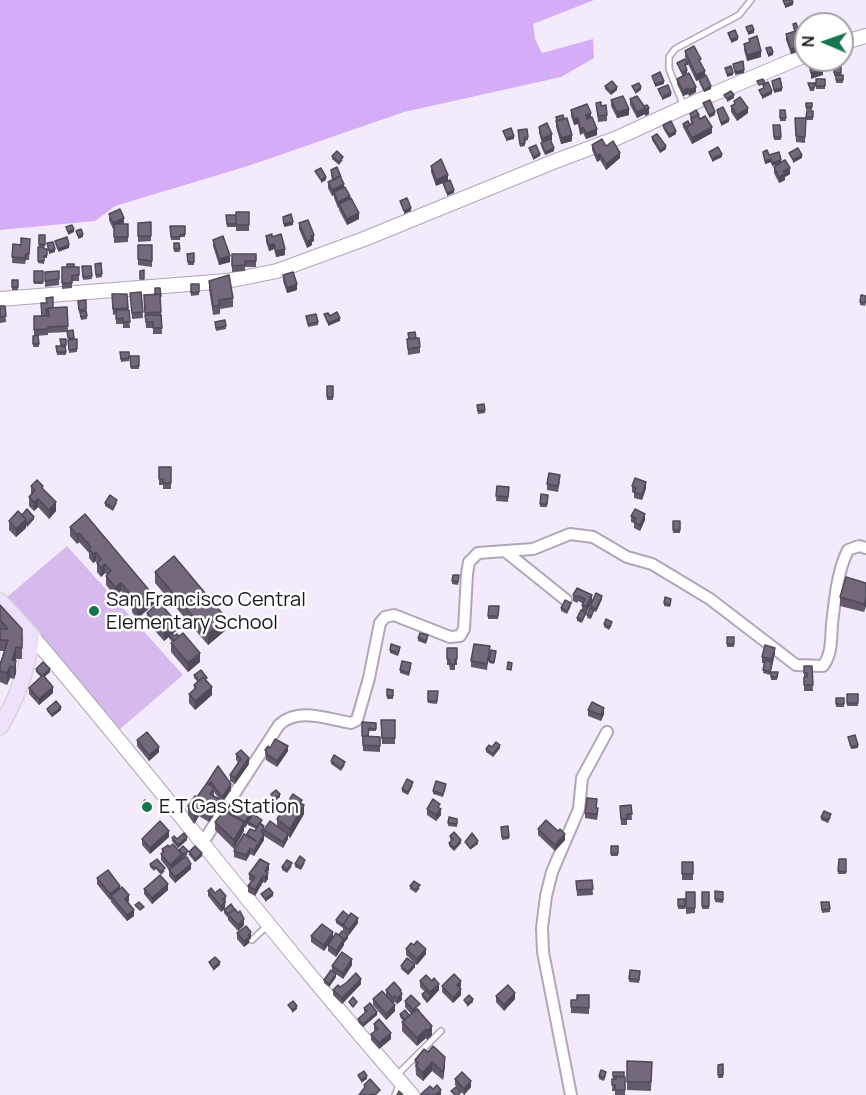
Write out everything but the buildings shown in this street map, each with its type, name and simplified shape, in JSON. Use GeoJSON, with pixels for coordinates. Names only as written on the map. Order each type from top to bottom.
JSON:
{"type":"FeatureCollection","features":[{"type":"Feature","properties":{"kind":"main road"},"geometry":{"type":"LineString","coordinates":[[0,601],[32,636],[27,665],[18,694],[0,727]]}},
{"type":"Feature","properties":{"kind":"street"},"geometry":{"type":"LineString","coordinates":[[0,299],[227,281],[277,272],[617,138],[794,60]]}},
{"type":"Feature","properties":{"kind":"street"},"geometry":{"type":"LineString","coordinates":[[202,842],[279,725],[287,717],[303,714],[351,723],[357,720],[369,678],[380,623],[385,617],[394,615],[450,637],[459,636],[464,629],[469,562],[478,553],[533,549],[570,534],[593,537],[627,557],[652,564],[710,599],[796,665],[811,667],[823,666],[829,658],[842,562],[848,550],[859,546],[866,548]]}},
{"type":"Feature","properties":{"kind":"street"},"geometry":{"type":"LineString","coordinates":[[505,551],[566,600]]}},
{"type":"Feature","properties":{"kind":"street"},"geometry":{"type":"LineString","coordinates":[[32,636],[121,741],[330,999],[412,1095]]}},
{"type":"Feature","properties":{"kind":"street"},"geometry":{"type":"LineString","coordinates":[[571,1095],[543,952],[542,928],[552,872],[579,809],[582,778],[607,732]]}},
{"type":"Feature","properties":{"kind":"lane"},"geometry":{"type":"LineString","coordinates":[[685,108],[669,69],[669,57],[675,49],[739,15],[751,0]]}},
{"type":"Feature","properties":{"kind":"lane"},"geometry":{"type":"LineString","coordinates":[[252,940],[269,924]]}},
{"type":"Feature","properties":{"kind":"lane"},"geometry":{"type":"LineString","coordinates":[[395,1095],[398,1079],[441,1031]]}},
{"type":"Feature","properties":{"kind":"shaded area"},"geometry":{"type":"Polygon","coordinates":[[[0,0],[594,0],[533,24],[535,39],[542,53],[593,39],[594,58],[561,77],[404,112],[248,166],[115,206],[95,221],[0,230],[0,0]]]}},
{"type":"Feature","properties":{"kind":"shaded area"},"geometry":{"type":"Polygon","coordinates":[[[67,546],[183,675],[120,729],[7,597],[67,546]]]}},
{"type":"Feature","properties":{"kind":"place","name":"San Francisco Central Elementary School"},"geometry":{"type":"Point","coordinates":[94,611]}},
{"type":"Feature","properties":{"kind":"place","name":"E.T Gas Station"},"geometry":{"type":"Point","coordinates":[147,807]}}]}
